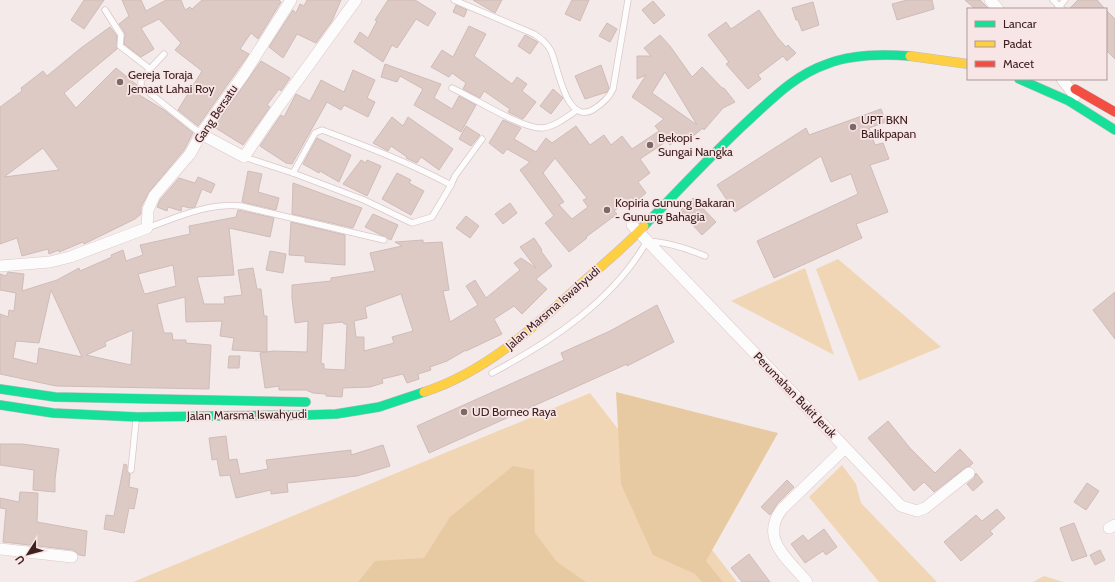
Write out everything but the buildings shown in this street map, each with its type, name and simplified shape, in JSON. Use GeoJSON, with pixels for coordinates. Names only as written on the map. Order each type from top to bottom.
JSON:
{"type":"FeatureCollection","features":[{"type":"Feature","properties":{"kind":"highway","name":"Jalan Marsma Iswahyudi"},"geometry":{"type":"LineString","coordinates":[[0,405],[53,413],[137,417],[336,414],[379,407],[444,386],[482,366],[518,340],[636,225],[788,84],[811,70],[832,61],[849,58],[894,55],[967,64]]}},
{"type":"Feature","properties":{"kind":"highway"},"geometry":{"type":"LineString","coordinates":[[1022,80],[1057,94],[1086,110],[1115,130]]}},
{"type":"Feature","properties":{"kind":"highway"},"geometry":{"type":"LineString","coordinates":[[1060,80],[1115,112]]}},
{"type":"Feature","properties":{"kind":"highway","name":"Jalan Marsma Iswahyudi"},"geometry":{"type":"LineString","coordinates":[[623,234],[636,225]]}},
{"type":"Feature","properties":{"kind":"highway","name":"Jalan Marsma Iswahyudi"},"geometry":{"type":"LineString","coordinates":[[0,389],[62,397],[318,402]]}},
{"type":"Feature","properties":{"kind":"street","name":"Gang Bersatu"},"geometry":{"type":"LineString","coordinates":[[147,228],[148,210],[154,196],[190,154],[201,134],[244,74],[291,0]]}},
{"type":"Feature","properties":{"kind":"street"},"geometry":{"type":"LineString","coordinates":[[201,134],[244,157],[271,116],[356,0]]}},
{"type":"Feature","properties":{"kind":"street"},"geometry":{"type":"LineString","coordinates":[[990,0],[997,8]]}},
{"type":"Feature","properties":{"kind":"street"},"geometry":{"type":"LineString","coordinates":[[1060,80],[1086,110]]}},
{"type":"Feature","properties":{"kind":"street","name":"Perumahan Bukit Jeruk"},"geometry":{"type":"LineString","coordinates":[[636,225],[647,241],[896,502],[909,510],[917,511],[925,508],[969,473]]}},
{"type":"Feature","properties":{"kind":"street"},"geometry":{"type":"LineString","coordinates":[[0,266],[50,262],[70,257],[147,228]]}},
{"type":"Feature","properties":{"kind":"street"},"geometry":{"type":"LineString","coordinates":[[807,582],[776,544],[772,534],[772,526],[782,509],[845,448]]}},
{"type":"Feature","properties":{"kind":"street"},"geometry":{"type":"LineString","coordinates":[[0,549],[72,558]]}},
{"type":"Feature","properties":{"kind":"lane"},"geometry":{"type":"LineString","coordinates":[[454,0],[534,34],[545,41],[551,52],[569,102],[577,110],[584,112],[591,111],[600,105],[610,94],[628,0]]}},
{"type":"Feature","properties":{"kind":"lane"},"geometry":{"type":"LineString","coordinates":[[1053,0],[1060,8],[1065,0]]}},
{"type":"Feature","properties":{"kind":"lane"},"geometry":{"type":"LineString","coordinates":[[105,10],[121,35],[120,46],[150,69]]}},
{"type":"Feature","properties":{"kind":"lane"},"geometry":{"type":"LineString","coordinates":[[164,54],[141,80],[141,86],[201,134]]}},
{"type":"Feature","properties":{"kind":"lane"},"geometry":{"type":"LineString","coordinates":[[452,88],[516,120],[536,128],[543,128],[560,122],[577,110]]}},
{"type":"Feature","properties":{"kind":"lane"},"geometry":{"type":"LineString","coordinates":[[293,173],[312,137],[317,131],[322,130],[389,154],[441,179],[450,185]]}},
{"type":"Feature","properties":{"kind":"lane"},"geometry":{"type":"LineString","coordinates":[[244,157],[293,173],[364,200],[412,223],[432,217],[455,176],[482,139]]}},
{"type":"Feature","properties":{"kind":"lane"},"geometry":{"type":"LineString","coordinates":[[147,228],[214,206],[241,206],[384,240]]}},
{"type":"Feature","properties":{"kind":"lane"},"geometry":{"type":"LineString","coordinates":[[492,373],[531,352],[593,306],[635,261],[647,241],[660,241],[690,249],[705,256]]}},
{"type":"Feature","properties":{"kind":"lane"},"geometry":{"type":"LineString","coordinates":[[131,470],[137,417]]}},
{"type":"Feature","properties":{"kind":"shaded area"},"geometry":{"type":"Polygon","coordinates":[[[838,259],[941,347],[859,381],[816,269],[838,259]]]}},
{"type":"Feature","properties":{"kind":"shaded area"},"geometry":{"type":"Polygon","coordinates":[[[805,268],[834,355],[731,301],[805,268]]]}},
{"type":"Feature","properties":{"kind":"shaded area"},"geometry":{"type":"Polygon","coordinates":[[[616,392],[778,433],[706,561],[723,582],[702,582],[695,574],[653,555],[621,484],[616,392]]]}},
{"type":"Feature","properties":{"kind":"shaded area"},"geometry":{"type":"Polygon","coordinates":[[[590,393],[737,582],[133,582],[590,393]]]}},
{"type":"Feature","properties":{"kind":"shaded area"},"geometry":{"type":"Polygon","coordinates":[[[842,465],[856,484],[861,503],[937,582],[879,582],[809,497],[842,465]]]}},
{"type":"Feature","properties":{"kind":"shaded area"},"geometry":{"type":"Polygon","coordinates":[[[513,466],[534,470],[535,533],[557,562],[586,582],[358,582],[375,561],[424,558],[450,517],[513,466]]]}},
{"type":"Feature","properties":{"kind":"shaded area"},"geometry":{"type":"Polygon","coordinates":[[[1044,576],[1063,582],[1033,582],[1044,576]]]}},
{"type":"Feature","properties":{"kind":"traffic: fast"},"geometry":{"type":"LineString","coordinates":[[644,226],[735,133],[785,88],[805,74],[827,64],[847,58],[878,55],[910,56]]}},
{"type":"Feature","properties":{"kind":"traffic: fast"},"geometry":{"type":"LineString","coordinates":[[1021,80],[1069,101],[1115,130]]}},
{"type":"Feature","properties":{"kind":"traffic: fast"},"geometry":{"type":"LineString","coordinates":[[0,389],[55,397],[306,402]]}},
{"type":"Feature","properties":{"kind":"traffic: fast"},"geometry":{"type":"LineString","coordinates":[[0,405],[53,413],[137,417],[306,415],[336,414],[379,407],[424,392]]}},
{"type":"Feature","properties":{"kind":"traffic: slow"},"geometry":{"type":"LineString","coordinates":[[910,56],[967,64]]}},
{"type":"Feature","properties":{"kind":"traffic: slow"},"geometry":{"type":"LineString","coordinates":[[424,392],[468,373],[508,347],[621,249],[644,226]]}},
{"type":"Feature","properties":{"kind":"traffic: jam"},"geometry":{"type":"LineString","coordinates":[[1075,89],[1115,112]]}},
{"type":"Feature","properties":{"kind":"place","name":"Gereja Toraja Jemaat Lahai Roy"},"geometry":{"type":"Point","coordinates":[120,82]}},
{"type":"Feature","properties":{"kind":"place","name":"UPT BKN Balikpapan"},"geometry":{"type":"Point","coordinates":[853,127]}},
{"type":"Feature","properties":{"kind":"place","name":"Bekopi - Sungai Nangka"},"geometry":{"type":"Point","coordinates":[650,145]}},
{"type":"Feature","properties":{"kind":"place","name":"Kopiria Gunung Bakaran - Gunung Bahagia"},"geometry":{"type":"Point","coordinates":[607,210]}},
{"type":"Feature","properties":{"kind":"place","name":"UD Borneo Raya"},"geometry":{"type":"Point","coordinates":[464,412]}}]}
